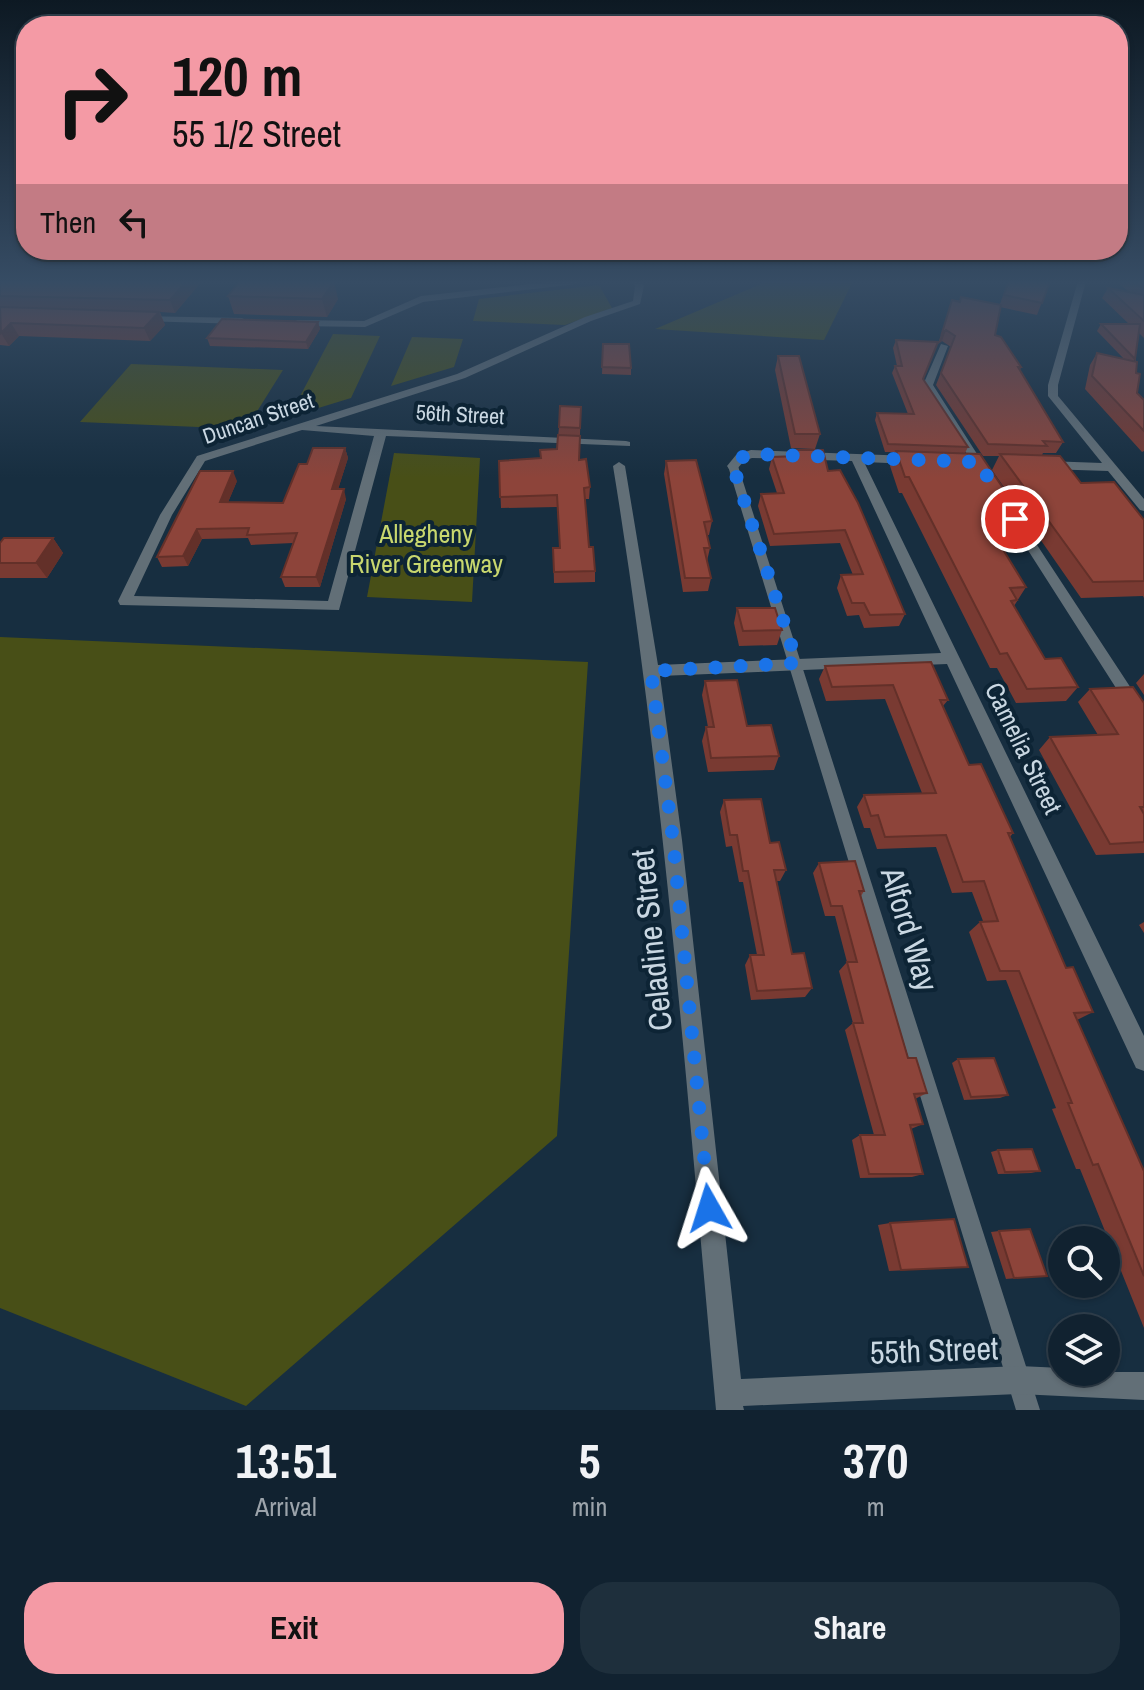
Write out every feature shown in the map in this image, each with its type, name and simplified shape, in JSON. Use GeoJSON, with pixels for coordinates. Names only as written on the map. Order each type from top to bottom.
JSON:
{"type":"FeatureCollection","features":[{"type":"Feature","properties":{"kind":"street","name":"Duncan Street"},"geometry":{"type":"LineString","coordinates":[[381,432],[334,606],[125,601],[166,515],[201,459],[461,376],[526,347]]}},
{"type":"Feature","properties":{"kind":"street"},"geometry":{"type":"LineString","coordinates":[[1064,347],[1053,396],[1144,507]]}},
{"type":"Feature","properties":{"kind":"street","name":"56th Street"},"geometry":{"type":"LineString","coordinates":[[293,428],[626,444]]}},
{"type":"Feature","properties":{"kind":"street"},"geometry":{"type":"LineString","coordinates":[[733,466],[740,458],[751,454],[932,461]]}},
{"type":"Feature","properties":{"kind":"street","name":"Camelia Street"},"geometry":{"type":"LineString","coordinates":[[856,458],[1144,1060]]}},
{"type":"Feature","properties":{"kind":"street"},"geometry":{"type":"LineString","coordinates":[[963,462],[993,463]]}},
{"type":"Feature","properties":{"kind":"street"},"geometry":{"type":"LineString","coordinates":[[1037,464],[1110,467]]}},
{"type":"Feature","properties":{"kind":"street","name":"Celadine Street"},"geometry":{"type":"LineString","coordinates":[[619,466],[673,840],[728,1401]]}},
{"type":"Feature","properties":{"kind":"street"},"geometry":{"type":"LineString","coordinates":[[651,671],[952,658]]}},
{"type":"Feature","properties":{"kind":"street","name":"55th Street"},"geometry":{"type":"LineString","coordinates":[[728,1401],[1019,1380],[1144,1386]]}},
{"type":"Feature","properties":{"kind":"lane"},"geometry":{"type":"LineString","coordinates":[[944,347],[928,385],[991,482]]}},
{"type":"Feature","properties":{"kind":"lane","name":"Alford Way"},"geometry":{"type":"LineString","coordinates":[[733,466],[1028,1410]]}},
{"type":"Feature","properties":{"kind":"lane"},"geometry":{"type":"LineString","coordinates":[[1008,509],[1144,720]]}},
{"type":"Feature","properties":{"kind":"green space"},"geometry":{"type":"Polygon","coordinates":[[[326,347],[375,347],[351,398],[289,417],[326,347]]]}},
{"type":"Feature","properties":{"kind":"green space"},"geometry":{"type":"Polygon","coordinates":[[[408,347],[460,347],[454,367],[391,386],[408,347]]]}},
{"type":"Feature","properties":{"kind":"green space"},"geometry":{"type":"Polygon","coordinates":[[[131,364],[283,370],[246,429],[80,422],[131,364]]]}},
{"type":"Feature","properties":{"kind":"green space","name":"Allegheny River Greenway"},"geometry":{"type":"Polygon","coordinates":[[[394,453],[480,458],[472,602],[367,597],[394,453]]]}},
{"type":"Feature","properties":{"kind":"green space"},"geometry":{"type":"Polygon","coordinates":[[[0,637],[588,662],[557,1136],[246,1406],[0,1308],[0,637]]]}},
{"type":"Feature","properties":{"kind":"building"},"geometry":{"type":"Polygon","coordinates":[[[603,347],[629,347],[631,368],[602,367],[603,347]]]}},
{"type":"Feature","properties":{"kind":"building"},"geometry":{"type":"Polygon","coordinates":[[[898,347],[936,347],[923,379],[968,447],[888,444],[877,413],[914,414],[895,366],[902,366],[898,347]]]}},
{"type":"Feature","properties":{"kind":"building"},"geometry":{"type":"Polygon","coordinates":[[[951,347],[1008,347],[1063,442],[1043,441],[1047,446],[988,444],[941,373],[951,347]]]}},
{"type":"Feature","properties":{"kind":"building"},"geometry":{"type":"Polygon","coordinates":[[[1123,347],[1137,347],[1135,359],[1123,347]]]}},
{"type":"Feature","properties":{"kind":"building"},"geometry":{"type":"Polygon","coordinates":[[[1097,353],[1137,362],[1136,373],[1140,374],[1137,393],[1144,400],[1144,431],[1092,376],[1097,353]]]}},
{"type":"Feature","properties":{"kind":"building"},"geometry":{"type":"Polygon","coordinates":[[[778,356],[799,356],[820,434],[795,434],[778,356]]]}},
{"type":"Feature","properties":{"kind":"building"},"geometry":{"type":"Polygon","coordinates":[[[560,406],[581,407],[580,428],[559,427],[560,406]]]}},
{"type":"Feature","properties":{"kind":"building"},"geometry":{"type":"Polygon","coordinates":[[[558,435],[580,436],[579,460],[586,459],[590,487],[584,488],[589,547],[593,547],[595,571],[554,572],[553,548],[560,548],[557,495],[500,497],[499,461],[541,458],[540,450],[557,449],[558,435]]]}},
{"type":"Feature","properties":{"kind":"building"},"geometry":{"type":"Polygon","coordinates":[[[313,448],[345,448],[332,489],[344,489],[316,577],[281,577],[297,533],[247,535],[249,528],[197,529],[183,556],[157,557],[200,471],[233,471],[220,502],[283,503],[299,464],[307,464],[313,448]]]}},
{"type":"Feature","properties":{"kind":"building"},"geometry":{"type":"Polygon","coordinates":[[[797,450],[823,450],[828,471],[840,470],[858,503],[905,614],[870,615],[864,603],[852,603],[841,575],[863,574],[845,530],[774,534],[761,494],[784,493],[772,457],[798,456],[797,450]]]}},
{"type":"Feature","properties":{"kind":"building"},"geometry":{"type":"Polygon","coordinates":[[[896,451],[980,454],[1030,528],[991,530],[1026,587],[1010,588],[1017,600],[1011,601],[1045,659],[1061,658],[1078,687],[1027,689],[1007,653],[1000,654],[909,477],[905,477],[896,451]]]}},
{"type":"Feature","properties":{"kind":"building"},"geometry":{"type":"Polygon","coordinates":[[[1000,454],[1060,456],[1081,483],[1114,482],[1144,520],[1144,581],[1093,582],[1000,454]]]}},
{"type":"Feature","properties":{"kind":"building"},"geometry":{"type":"Polygon","coordinates":[[[696,460],[712,521],[704,522],[710,548],[704,548],[711,578],[685,578],[666,461],[696,460]]]}},
{"type":"Feature","properties":{"kind":"building"},"geometry":{"type":"Polygon","coordinates":[[[4,538],[53,538],[36,563],[0,563],[0,543],[4,538]]]}},
{"type":"Feature","properties":{"kind":"building"},"geometry":{"type":"Polygon","coordinates":[[[737,608],[775,608],[782,630],[743,631],[737,608]]]}},
{"type":"Feature","properties":{"kind":"building"},"geometry":{"type":"Polygon","coordinates":[[[931,662],[948,700],[940,700],[969,765],[981,764],[1013,833],[1008,833],[1066,968],[1073,967],[1093,1012],[1074,1013],[1144,1171],[1144,1276],[1098,1164],[1093,1165],[1068,1103],[1072,1103],[1019,971],[1000,971],[980,922],[998,921],[984,881],[963,882],[946,835],[885,837],[878,815],[871,816],[864,795],[936,793],[893,685],[832,687],[825,666],[931,662]]]}},
{"type":"Feature","properties":{"kind":"building"},"geometry":{"type":"Polygon","coordinates":[[[737,680],[747,726],[771,725],[779,756],[711,758],[706,727],[714,727],[705,681],[737,680]]]}},
{"type":"Feature","properties":{"kind":"building"},"geometry":{"type":"Polygon","coordinates":[[[1133,687],[1144,703],[1144,807],[1140,807],[1144,814],[1144,842],[1110,844],[1050,737],[1118,734],[1090,689],[1133,687]]]}},
{"type":"Feature","properties":{"kind":"building"},"geometry":{"type":"Polygon","coordinates":[[[761,799],[770,843],[779,842],[786,870],[774,870],[792,954],[804,953],[812,988],[757,991],[750,955],[764,955],[748,871],[743,871],[737,835],[730,835],[724,800],[761,799]]]}},
{"type":"Feature","properties":{"kind":"building"},"geometry":{"type":"Polygon","coordinates":[[[855,861],[864,891],[859,891],[908,1058],[916,1058],[927,1093],[914,1094],[923,1124],[910,1125],[923,1174],[869,1174],[860,1135],[885,1135],[853,1023],[863,1023],[847,962],[857,962],[842,906],[831,906],[819,863],[855,861]]]}},
{"type":"Feature","properties":{"kind":"building"},"geometry":{"type":"Polygon","coordinates":[[[994,1058],[1008,1095],[971,1097],[958,1059],[994,1058]]]}},
{"type":"Feature","properties":{"kind":"building"},"geometry":{"type":"Polygon","coordinates":[[[1032,1149],[1040,1171],[1005,1172],[998,1150],[1032,1149]]]}},
{"type":"Feature","properties":{"kind":"building"},"geometry":{"type":"Polygon","coordinates":[[[954,1219],[968,1267],[901,1270],[890,1223],[954,1219]]]}},
{"type":"Feature","properties":{"kind":"building"},"geometry":{"type":"Polygon","coordinates":[[[1030,1229],[1047,1276],[1014,1278],[999,1231],[1030,1229]]]}},
{"type":"Feature","properties":{"kind":"route"},"geometry":{"type":"LineString","coordinates":[[709,1208],[673,840],[651,671],[797,663],[733,466],[740,458],[751,454],[978,462],[1015,519]]}}]}
